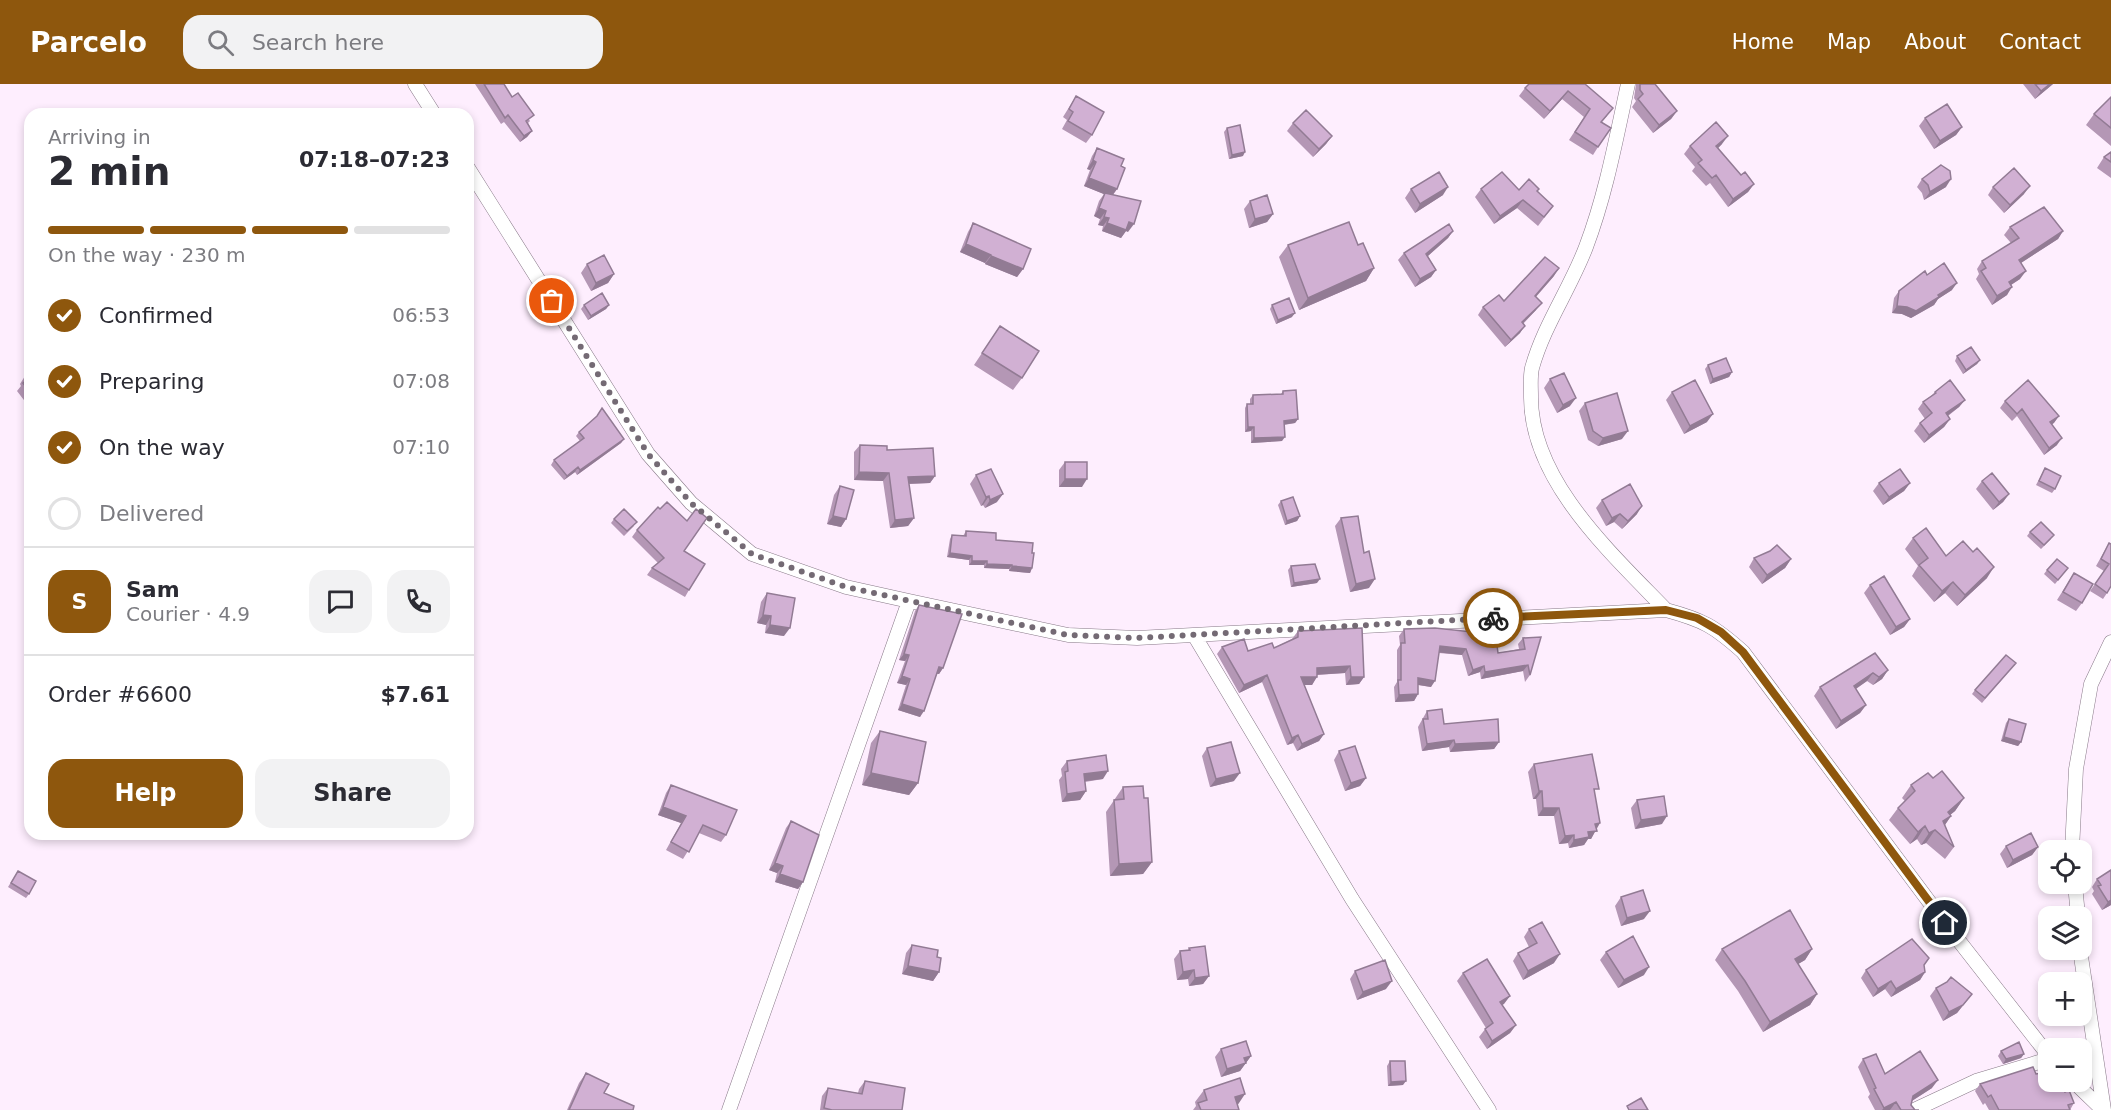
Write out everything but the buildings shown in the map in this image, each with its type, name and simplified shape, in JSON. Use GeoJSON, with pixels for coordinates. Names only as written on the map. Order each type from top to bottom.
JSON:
{"type":"FeatureCollection","features":[{"type":"Feature","properties":{"kind":"street"},"geometry":{"type":"LineString","coordinates":[[415,84],[430,108]]}},
{"type":"Feature","properties":{"kind":"street"},"geometry":{"type":"LineString","coordinates":[[1628,84],[1608,181],[1588,239],[1544,333],[1531,371],[1531,405],[1533,429],[1544,458],[1580,518],[1666,610]]}},
{"type":"Feature","properties":{"kind":"street"},"geometry":{"type":"LineString","coordinates":[[474,178],[648,454],[691,503],[752,554],[846,587],[1068,635],[1137,638],[1666,610],[1697,618],[1721,632],[1743,652],[2038,1044]]}},
{"type":"Feature","properties":{"kind":"street"},"geometry":{"type":"LineString","coordinates":[[729,1110],[909,601]]}},
{"type":"Feature","properties":{"kind":"street"},"geometry":{"type":"LineString","coordinates":[[1194,635],[1352,899],[1489,1110]]}},
{"type":"Feature","properties":{"kind":"street"},"geometry":{"type":"LineString","coordinates":[[2072,840],[2076,769],[2091,684],[2111,642]]}},
{"type":"Feature","properties":{"kind":"street"},"geometry":{"type":"LineString","coordinates":[[2082,960],[2104,1110]]}},
{"type":"Feature","properties":{"kind":"street"},"geometry":{"type":"LineString","coordinates":[[1914,1110],[1976,1081],[2038,1061]]}},
{"type":"Feature","properties":{"kind":"street"},"geometry":{"type":"LineString","coordinates":[[2085,1092],[2104,1110]]}},
{"type":"Feature","properties":{"kind":"way so far"},"geometry":{"type":"LineString","coordinates":[[552,301],[648,454],[691,503],[752,554],[846,587],[1068,635],[1137,638],[1493,618]]}},
{"type":"Feature","properties":{"kind":"route"},"geometry":{"type":"LineString","coordinates":[[1493,618],[1666,610],[1697,618],[1721,632],[1743,652],[1945,923]]}}]}
